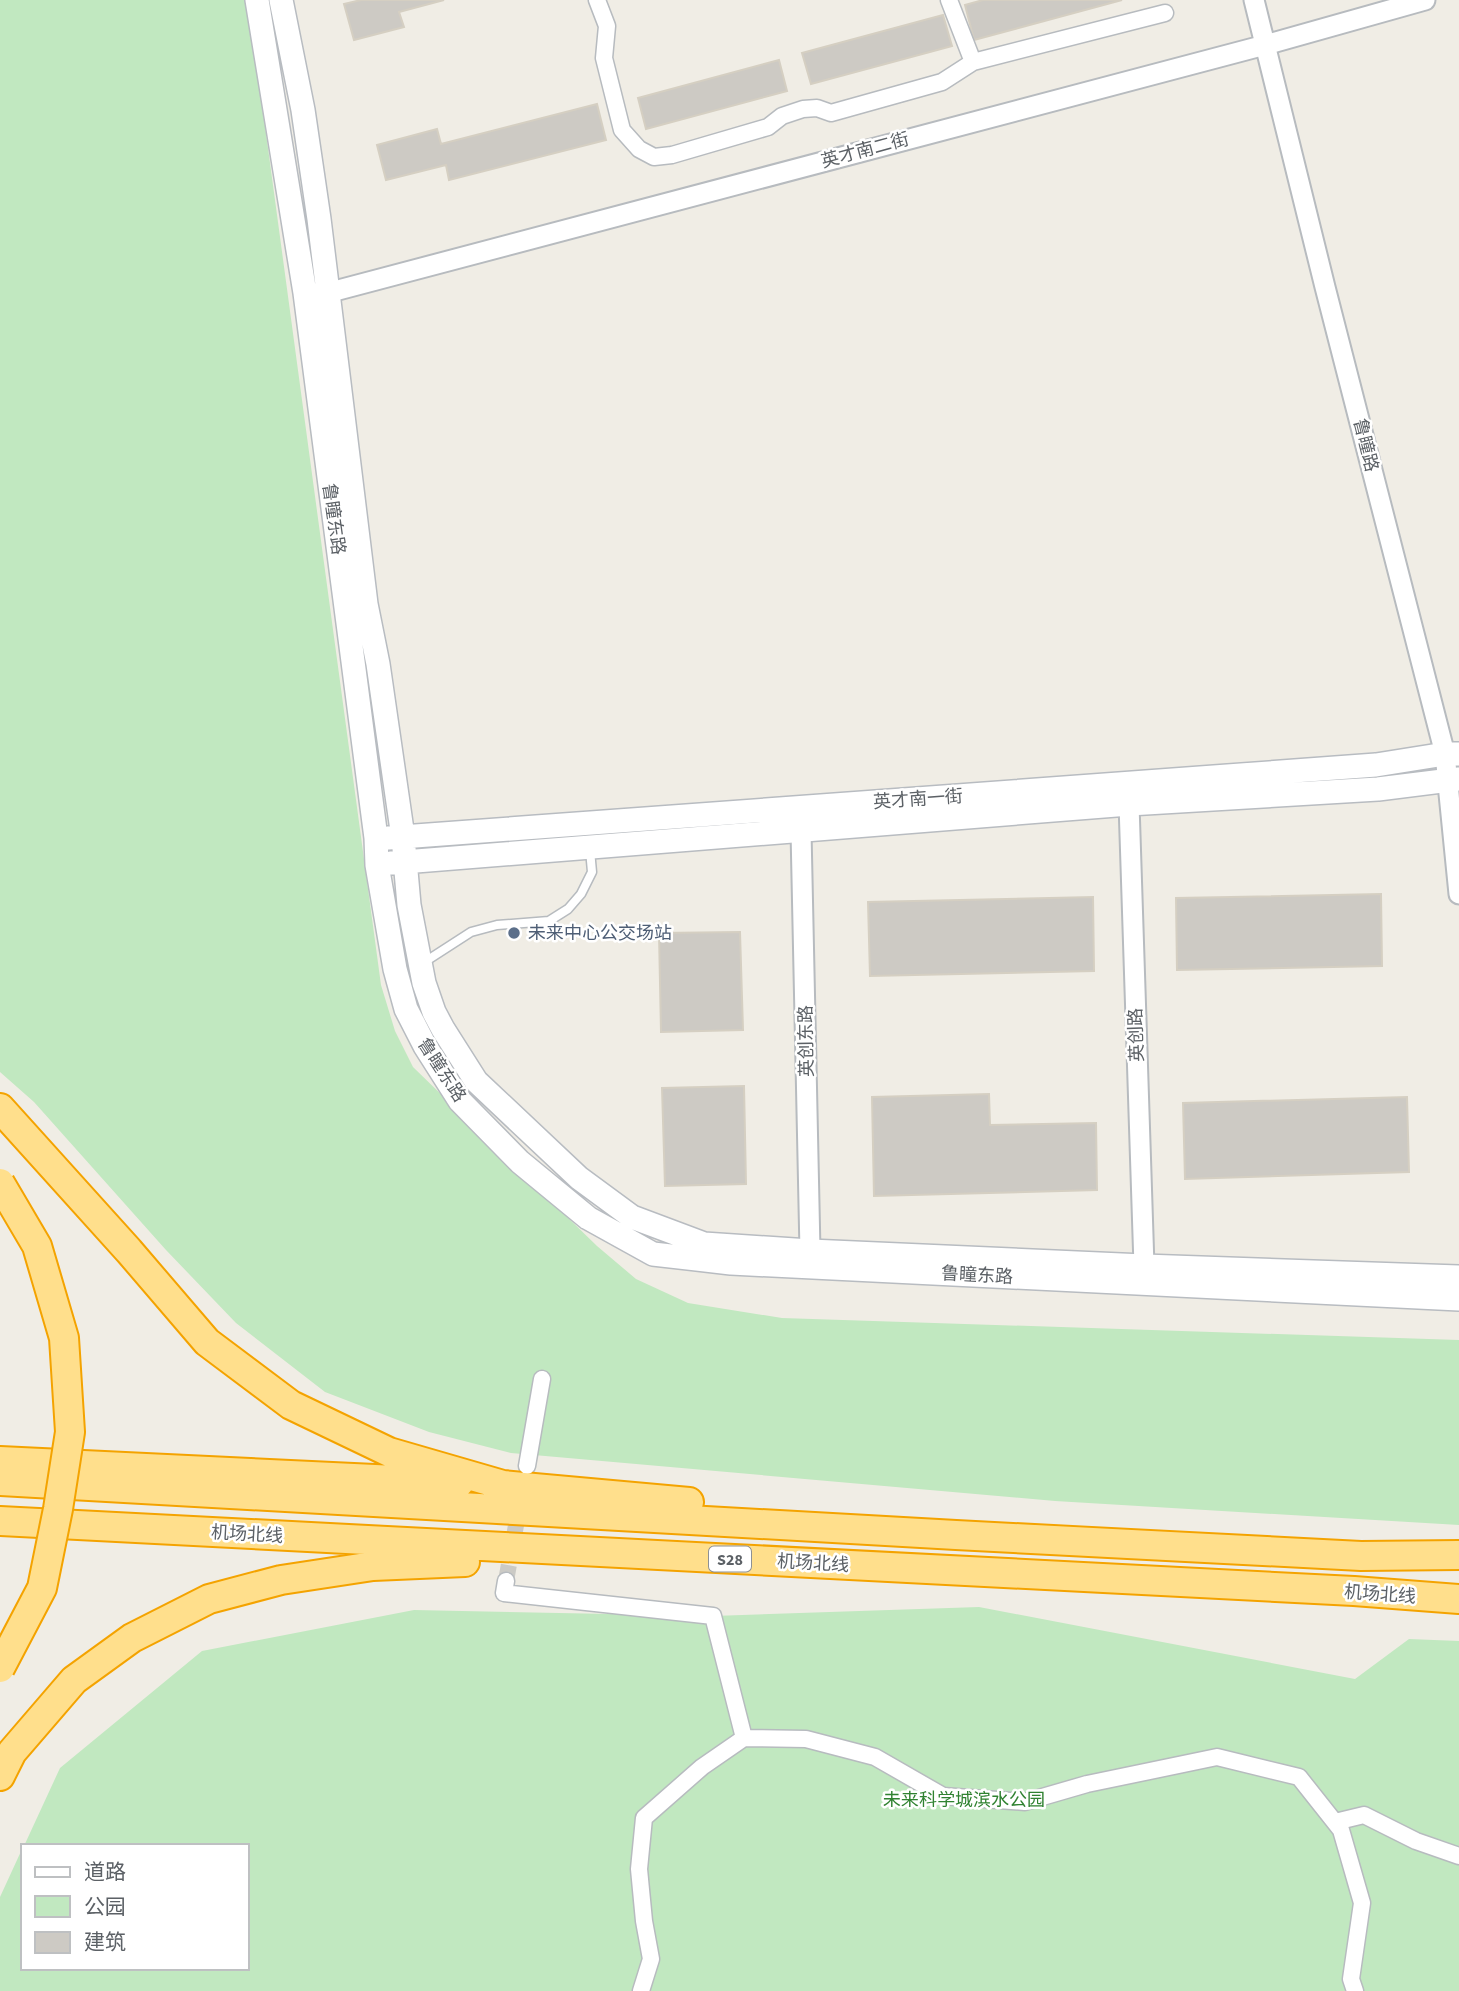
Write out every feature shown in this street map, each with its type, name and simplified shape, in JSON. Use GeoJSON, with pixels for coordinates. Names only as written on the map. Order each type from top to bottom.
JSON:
{"type":"FeatureCollection","features":[{"type":"Feature","properties":{"kind":"highway"},"geometry":{"type":"LineString","coordinates":[[0,1108],[207,1342],[290,1405],[389,1452],[503,1485]]}},
{"type":"Feature","properties":{"kind":"highway"},"geometry":{"type":"LineString","coordinates":[[0,1183],[37,1246],[64,1338],[70,1432],[42,1588],[0,1668]]}},
{"type":"Feature","properties":{"kind":"highway"},"geometry":{"type":"LineString","coordinates":[[1,1474],[503,1485],[683,1501],[956,1535]]}},
{"type":"Feature","properties":{"kind":"highway","name":"机场北线"},"geometry":{"type":"LineString","coordinates":[[1,1474],[956,1535],[1361,1556],[1459,1555]]}},
{"type":"Feature","properties":{"kind":"highway","name":"机场北线"},"geometry":{"type":"LineString","coordinates":[[1,1521],[1354,1591],[1459,1599]]}},
{"type":"Feature","properties":{"kind":"highway"},"geometry":{"type":"LineString","coordinates":[[0,1776],[12,1752],[75,1680],[132,1638],[209,1600],[281,1580],[373,1566],[638,1554]]}},
{"type":"Feature","properties":{"kind":"main road","name":"鲁瞳东路"},"geometry":{"type":"LineString","coordinates":[[257,0],[316,293],[378,664],[403,837],[409,905],[424,983],[443,1029],[476,1081],[579,1178],[632,1217],[704,1244],[810,1251],[1459,1278]]}},
{"type":"Feature","properties":{"kind":"main road","name":"鲁瞳东路"},"geometry":{"type":"LineString","coordinates":[[281,0],[303,110],[319,219],[316,293],[377,865],[395,969],[406,1009],[425,1046],[460,1101],[520,1162],[588,1218],[653,1254],[731,1263],[1459,1299]]}},
{"type":"Feature","properties":{"kind":"main road","name":"英才南一街"},"geometry":{"type":"LineString","coordinates":[[376,838],[1376,765],[1452,754]]}},
{"type":"Feature","properties":{"kind":"main road","name":"英才南一街"},"geometry":{"type":"LineString","coordinates":[[377,865],[1129,804],[1378,789],[1454,780]]}},
{"type":"Feature","properties":{"kind":"street"},"geometry":{"type":"LineString","coordinates":[[597,0],[607,26],[604,58],[622,130],[639,149],[654,157],[672,155],[768,127],[782,116],[803,109],[817,108],[831,113],[942,82],[973,62],[1165,13]]}},
{"type":"Feature","properties":{"kind":"street"},"geometry":{"type":"LineString","coordinates":[[949,0],[973,62]]}},
{"type":"Feature","properties":{"kind":"street","name":"鲁瞳路"},"geometry":{"type":"LineString","coordinates":[[1254,0],[1328,301],[1452,754],[1459,894]]}},
{"type":"Feature","properties":{"kind":"street","name":"英才南二街"},"geometry":{"type":"LineString","coordinates":[[316,293],[1265,45],[1425,0]]}},
{"type":"Feature","properties":{"kind":"street","name":"英创路"},"geometry":{"type":"LineString","coordinates":[[1129,804],[1144,1266]]}},
{"type":"Feature","properties":{"kind":"street","name":"英创东路"},"geometry":{"type":"LineString","coordinates":[[801,831],[810,1251]]}},
{"type":"Feature","properties":{"kind":"street"},"geometry":{"type":"LineString","coordinates":[[527,1466],[542,1379]]}},
{"type":"Feature","properties":{"kind":"street"},"geometry":{"type":"LineString","coordinates":[[506,1581],[504,1593],[713,1616],[744,1738]]}},
{"type":"Feature","properties":{"kind":"street"},"geometry":{"type":"LineString","coordinates":[[641,1991],[651,1959],[639,1869],[644,1818],[702,1768],[744,1738],[806,1739],[875,1757],[943,1796],[1025,1802],[1087,1784],[1217,1757],[1300,1777],[1341,1830],[1362,1903],[1351,1979],[1355,1991]]}},
{"type":"Feature","properties":{"kind":"street"},"geometry":{"type":"LineString","coordinates":[[1335,1822],[1364,1815],[1416,1841],[1459,1856]]}},
{"type":"Feature","properties":{"kind":"lane"},"geometry":{"type":"LineString","coordinates":[[421,964],[471,932],[497,925],[549,921],[568,909],[581,894],[592,872],[590,846]]}},
{"type":"Feature","properties":{"kind":"green space"},"geometry":{"type":"Polygon","coordinates":[[[0,0],[248,0],[381,985],[395,1031],[413,1067],[597,1246],[636,1279],[688,1303],[782,1318],[1459,1340],[1459,1525],[1055,1501],[511,1453],[429,1432],[325,1392],[236,1323],[166,1250],[34,1102],[0,1072],[0,0]]]}},
{"type":"Feature","properties":{"kind":"green space","name":"未来科学城滨水公园"},"geometry":{"type":"Polygon","coordinates":[[[979,1607],[1355,1679],[1409,1639],[1459,1641],[1459,1991],[0,1991],[0,1897],[21,1851],[21,1970],[248,1970],[248,1844],[25,1844],[60,1768],[202,1651],[414,1610],[713,1616],[979,1607]]]}},
{"type":"Feature","properties":{"kind":"building"},"geometry":{"type":"Polygon","coordinates":[[[361,0],[444,0],[399,12],[404,27],[354,40],[344,4],[361,0]]]}},
{"type":"Feature","properties":{"kind":"building"},"geometry":{"type":"Polygon","coordinates":[[[983,0],[1122,0],[974,40],[965,5],[983,0]]]}},
{"type":"Feature","properties":{"kind":"building"},"geometry":{"type":"Polygon","coordinates":[[[943,15],[952,46],[811,84],[802,53],[943,15]]]}},
{"type":"Feature","properties":{"kind":"building"},"geometry":{"type":"Polygon","coordinates":[[[779,60],[787,91],[646,129],[638,98],[779,60]]]}},
{"type":"Feature","properties":{"kind":"building"},"geometry":{"type":"Polygon","coordinates":[[[597,104],[606,140],[449,180],[446,165],[386,180],[377,145],[437,129],[441,144],[597,104]]]}},
{"type":"Feature","properties":{"kind":"building"},"geometry":{"type":"Polygon","coordinates":[[[1381,894],[1382,966],[1177,970],[1176,898],[1381,894]]]}},
{"type":"Feature","properties":{"kind":"building"},"geometry":{"type":"Polygon","coordinates":[[[1093,897],[1094,971],[870,976],[868,902],[1093,897]]]}},
{"type":"Feature","properties":{"kind":"building"},"geometry":{"type":"Polygon","coordinates":[[[740,932],[743,1030],[661,1032],[659,933],[740,932]]]}},
{"type":"Feature","properties":{"kind":"building"},"geometry":{"type":"Polygon","coordinates":[[[744,1086],[746,1184],[665,1186],[662,1088],[744,1086]]]}},
{"type":"Feature","properties":{"kind":"building"},"geometry":{"type":"Polygon","coordinates":[[[989,1094],[990,1125],[1096,1123],[1097,1190],[874,1196],[872,1097],[989,1094]]]}},
{"type":"Feature","properties":{"kind":"building"},"geometry":{"type":"Polygon","coordinates":[[[1407,1097],[1409,1172],[1185,1179],[1183,1103],[1407,1097]]]}},
{"type":"Feature","properties":{"kind":"tunnel"},"geometry":{"type":"LineString","coordinates":[[506,1581],[520,1503]]}},
{"type":"Feature","properties":{"kind":"place","name":"未来中心公交场站"},"geometry":{"type":"Point","coordinates":[514,933]}}]}
